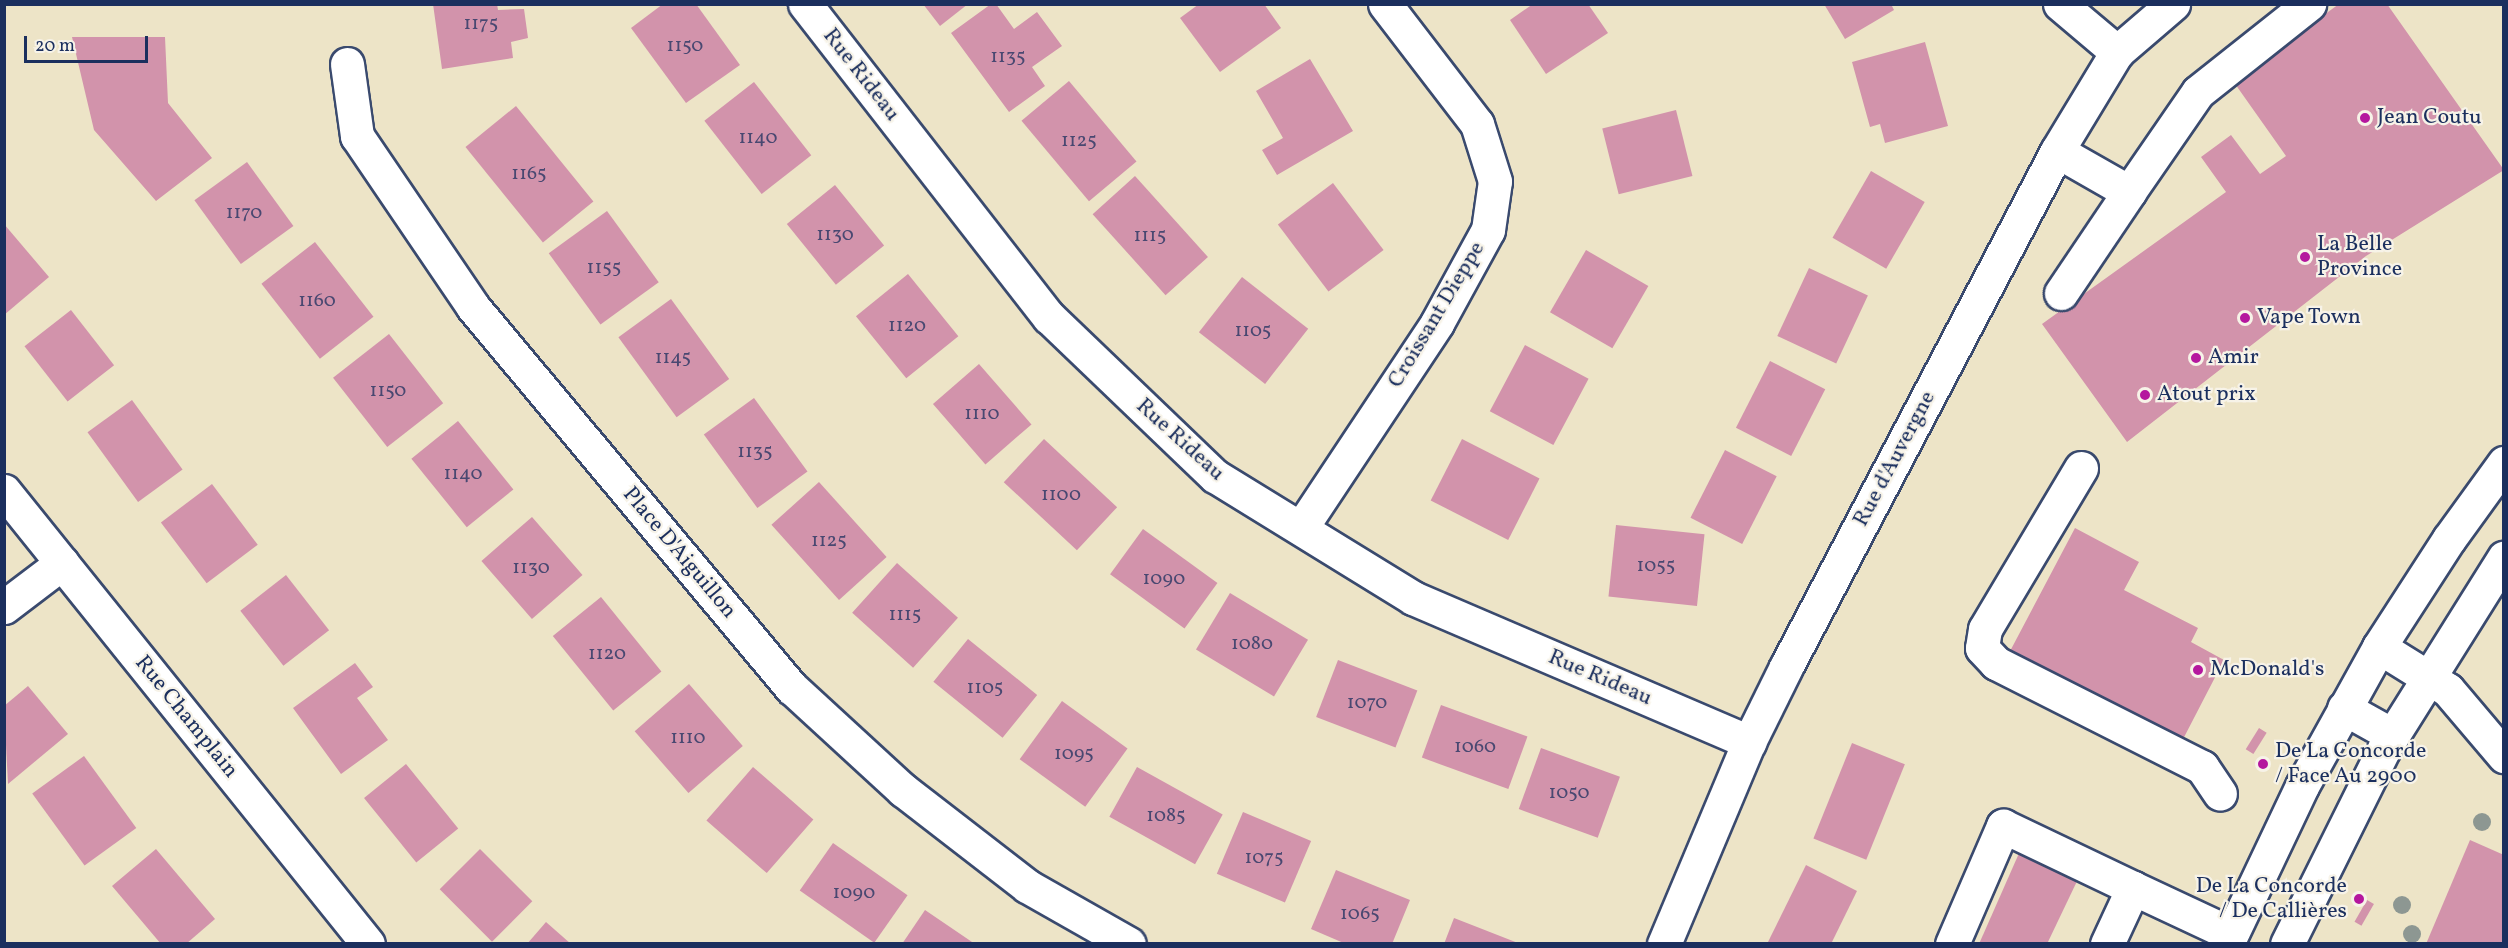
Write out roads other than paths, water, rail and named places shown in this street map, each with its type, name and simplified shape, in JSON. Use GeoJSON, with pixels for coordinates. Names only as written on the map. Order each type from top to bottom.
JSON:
{"type":"FeatureCollection","features":[{"type":"Feature","properties":{"kind":"street","name":"Rue Rideau"},"geometry":{"type":"LineString","coordinates":[[805,4],[1049,317],[1215,476],[1413,598],[1749,742]]}},
{"type":"Feature","properties":{"kind":"street","name":"Croissant Dieppe"},"geometry":{"type":"LineString","coordinates":[[1302,528],[1437,323],[1488,230],[1495,181],[1477,124],[1385,4]]}},
{"type":"Feature","properties":{"kind":"street"},"geometry":{"type":"LineString","coordinates":[[2060,4],[2117,52]]}},
{"type":"Feature","properties":{"kind":"street","name":"Rue d'Auvergne"},"geometry":{"type":"LineString","coordinates":[[1664,944],[1749,742],[2056,151],[2117,52],[2174,4]]}},
{"type":"Feature","properties":{"kind":"street"},"geometry":{"type":"LineString","coordinates":[[2061,293],[2198,92],[2309,4]]}},
{"type":"Feature","properties":{"kind":"street","name":"Place D'Aiguillon"},"geometry":{"type":"LineString","coordinates":[[347,64],[357,136],[473,307],[792,688],[903,790],[1027,886],[1129,944]]}},
{"type":"Feature","properties":{"kind":"street"},"geometry":{"type":"LineString","coordinates":[[2056,151],[2129,192]]}},
{"type":"Feature","properties":{"kind":"street"},"geometry":{"type":"LineString","coordinates":[[1952,944],[2003,826],[2133,888],[2229,939],[2344,708],[2379,647],[2448,539],[2504,463]]}},
{"type":"Feature","properties":{"kind":"street"},"geometry":{"type":"LineString","coordinates":[[2081,468],[1985,629],[1982,648],[1996,663],[2202,767],[2220,795]]}},
{"type":"Feature","properties":{"kind":"street","name":"Rue Champlain"},"geometry":{"type":"LineString","coordinates":[[4,490],[368,944]]}},
{"type":"Feature","properties":{"kind":"street"},"geometry":{"type":"LineString","coordinates":[[2288,944],[2392,735],[2427,676],[2504,558]]}},
{"type":"Feature","properties":{"kind":"street"},"geometry":{"type":"LineString","coordinates":[[4,607],[62,563]]}},
{"type":"Feature","properties":{"kind":"street"},"geometry":{"type":"LineString","coordinates":[[2379,647],[2427,676],[2463,705],[2504,756]]}},
{"type":"Feature","properties":{"kind":"street"},"geometry":{"type":"LineString","coordinates":[[2344,708],[2392,735]]}},
{"type":"Feature","properties":{"kind":"street"},"geometry":{"type":"LineString","coordinates":[[2107,944],[2133,888]]}},
{"type":"Feature","properties":{"kind":"place","name":"Jean Coutu"},"geometry":{"type":"Point","coordinates":[2365,118]}},
{"type":"Feature","properties":{"kind":"place","name":"La Belle Province"},"geometry":{"type":"Point","coordinates":[2305,257]}},
{"type":"Feature","properties":{"kind":"place","name":"Vape Town"},"geometry":{"type":"Point","coordinates":[2245,318]}},
{"type":"Feature","properties":{"kind":"place","name":"Amir"},"geometry":{"type":"Point","coordinates":[2196,358]}},
{"type":"Feature","properties":{"kind":"place","name":"Atout prix"},"geometry":{"type":"Point","coordinates":[2145,395]}},
{"type":"Feature","properties":{"kind":"place","name":"McDonald's"},"geometry":{"type":"Point","coordinates":[2198,670]}},
{"type":"Feature","properties":{"kind":"place","name":"De La Concorde / Face Au 2900"},"geometry":{"type":"Point","coordinates":[2263,764]}},
{"type":"Feature","properties":{"kind":"place","name":"De La Concorde / De Callières"},"geometry":{"type":"Point","coordinates":[2359,899]}}]}
